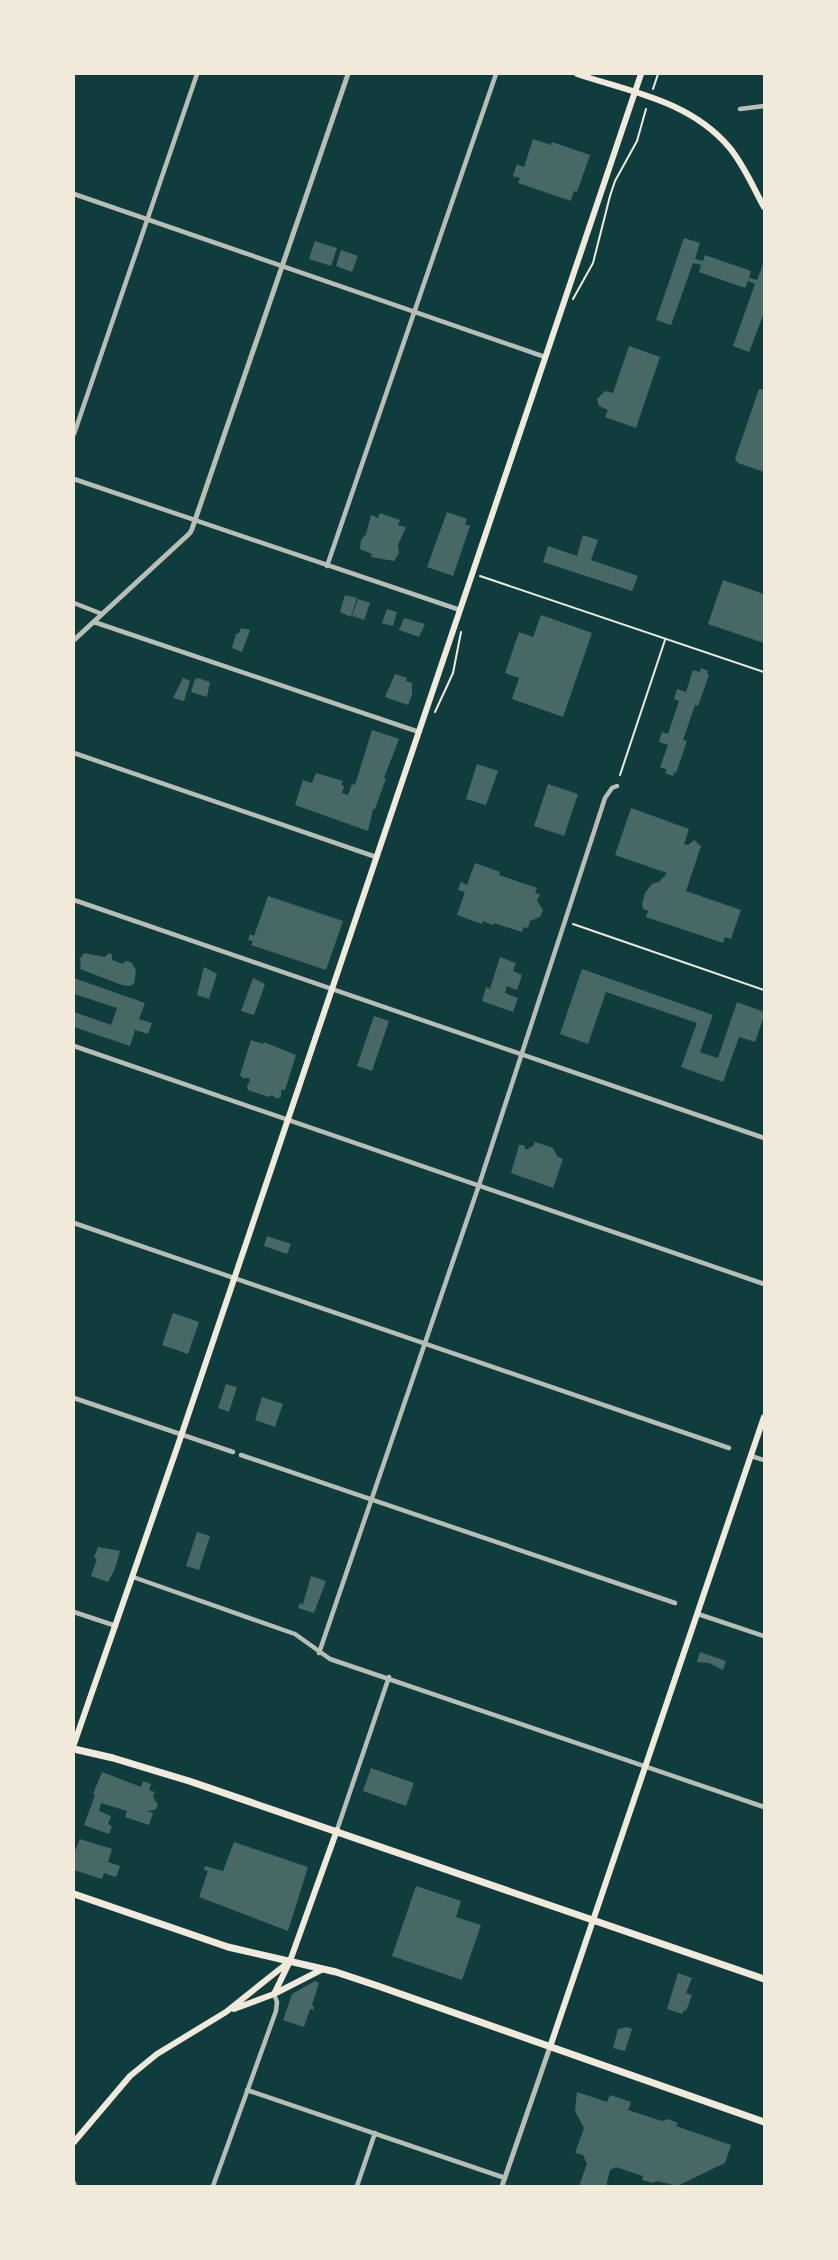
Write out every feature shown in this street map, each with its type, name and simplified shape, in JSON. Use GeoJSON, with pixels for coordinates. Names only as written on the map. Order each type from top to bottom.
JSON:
{"type":"FeatureCollection","features":[{"type":"Feature","properties":{"kind":"main road"},"geometry":{"type":"LineString","coordinates":[[577,74],[669,103],[687,112],[716,134],[740,163],[765,207]]}},
{"type":"Feature","properties":{"kind":"main road"},"geometry":{"type":"LineString","coordinates":[[641,74],[74,1747],[337,1830],[765,1979]]}},
{"type":"Feature","properties":{"kind":"main road"},"geometry":{"type":"LineString","coordinates":[[550,2047],[765,1417]]}},
{"type":"Feature","properties":{"kind":"main road"},"geometry":{"type":"LineString","coordinates":[[274,1994],[290,1961],[337,1830]]}},
{"type":"Feature","properties":{"kind":"main road"},"geometry":{"type":"LineString","coordinates":[[74,1894],[228,1947],[378,1986],[765,2122]]}},
{"type":"Feature","properties":{"kind":"main road"},"geometry":{"type":"LineString","coordinates":[[74,2142],[130,2076],[157,2054],[226,2012],[290,1961]]}},
{"type":"Feature","properties":{"kind":"main road"},"geometry":{"type":"LineString","coordinates":[[226,2012],[274,1994],[321,1970]]}},
{"type":"Feature","properties":{"kind":"street"},"geometry":{"type":"LineString","coordinates":[[74,435],[197,74]]}},
{"type":"Feature","properties":{"kind":"street"},"geometry":{"type":"LineString","coordinates":[[74,640],[190,533],[348,74]]}},
{"type":"Feature","properties":{"kind":"street"},"geometry":{"type":"LineString","coordinates":[[327,566],[496,74]]}},
{"type":"Feature","properties":{"kind":"street"},"geometry":{"type":"LineString","coordinates":[[740,109],[765,106]]}},
{"type":"Feature","properties":{"kind":"street"},"geometry":{"type":"LineString","coordinates":[[74,194],[545,357]]}},
{"type":"Feature","properties":{"kind":"street"},"geometry":{"type":"LineString","coordinates":[[74,479],[460,610]]}},
{"type":"Feature","properties":{"kind":"street"},"geometry":{"type":"LineString","coordinates":[[74,603],[103,614]]}},
{"type":"Feature","properties":{"kind":"street"},"geometry":{"type":"LineString","coordinates":[[94,622],[419,732]]}},
{"type":"Feature","properties":{"kind":"street"},"geometry":{"type":"LineString","coordinates":[[74,753],[376,857]]}},
{"type":"Feature","properties":{"kind":"street"},"geometry":{"type":"LineString","coordinates":[[319,1653],[480,1185],[605,798],[612,788],[617,786]]}},
{"type":"Feature","properties":{"kind":"street"},"geometry":{"type":"LineString","coordinates":[[74,900],[765,1138]]}},
{"type":"Feature","properties":{"kind":"street"},"geometry":{"type":"LineString","coordinates":[[74,1046],[765,1284]]}},
{"type":"Feature","properties":{"kind":"street"},"geometry":{"type":"LineString","coordinates":[[74,1223],[729,1448]]}},
{"type":"Feature","properties":{"kind":"street"},"geometry":{"type":"LineString","coordinates":[[74,1398],[233,1452]]}},
{"type":"Feature","properties":{"kind":"street"},"geometry":{"type":"LineString","coordinates":[[241,1455],[675,1604]]}},
{"type":"Feature","properties":{"kind":"street"},"geometry":{"type":"LineString","coordinates":[[751,1455],[765,1460]]}},
{"type":"Feature","properties":{"kind":"street"},"geometry":{"type":"LineString","coordinates":[[132,1577],[295,1634],[309,1642],[319,1653],[765,1807]]}},
{"type":"Feature","properties":{"kind":"street"},"geometry":{"type":"LineString","coordinates":[[74,1612],[116,1626]]}},
{"type":"Feature","properties":{"kind":"street"},"geometry":{"type":"LineString","coordinates":[[698,1614],[765,1636]]}},
{"type":"Feature","properties":{"kind":"street"},"geometry":{"type":"LineString","coordinates":[[337,1830],[389,1677]]}},
{"type":"Feature","properties":{"kind":"street"},"geometry":{"type":"LineString","coordinates":[[213,2186],[276,2011],[274,1994]]}},
{"type":"Feature","properties":{"kind":"street"},"geometry":{"type":"LineString","coordinates":[[502,2186],[550,2047]]}},
{"type":"Feature","properties":{"kind":"street"},"geometry":{"type":"LineString","coordinates":[[247,2090],[505,2178]]}},
{"type":"Feature","properties":{"kind":"street"},"geometry":{"type":"LineString","coordinates":[[357,2186],[375,2133]]}},
{"type":"Feature","properties":{"kind":"path"},"geometry":{"type":"LineString","coordinates":[[654,87],[658,74]]}},
{"type":"Feature","properties":{"kind":"path"},"geometry":{"type":"LineString","coordinates":[[562,307],[576,296],[593,263],[613,188],[637,141],[646,109]]}},
{"type":"Feature","properties":{"kind":"path"},"geometry":{"type":"LineString","coordinates":[[472,573],[765,672]]}},
{"type":"Feature","properties":{"kind":"path"},"geometry":{"type":"LineString","coordinates":[[433,714],[456,663],[461,635],[460,610]]}},
{"type":"Feature","properties":{"kind":"path"},"geometry":{"type":"LineString","coordinates":[[620,775],[666,639]]}},
{"type":"Feature","properties":{"kind":"path"},"geometry":{"type":"LineString","coordinates":[[573,924],[765,990]]}},
{"type":"Feature","properties":{"kind":"building"},"geometry":{"type":"Polygon","coordinates":[[[533,139],[551,145],[552,142],[590,155],[577,192],[574,191],[571,201],[518,183],[520,178],[513,176],[517,164],[524,167],[533,139]]]}},
{"type":"Feature","properties":{"kind":"building"},"geometry":{"type":"Polygon","coordinates":[[[684,238],[700,243],[695,259],[703,261],[705,255],[751,271],[749,278],[757,280],[764,265],[764,313],[749,352],[733,346],[755,284],[748,281],[745,288],[699,272],[701,265],[693,263],[671,325],[656,320],[684,238]]]}},
{"type":"Feature","properties":{"kind":"building"},"geometry":{"type":"Polygon","coordinates":[[[315,241],[337,248],[331,266],[309,259],[315,241]]]}},
{"type":"Feature","properties":{"kind":"building"},"geometry":{"type":"Polygon","coordinates":[[[341,250],[358,256],[352,272],[336,266],[341,250]]]}},
{"type":"Feature","properties":{"kind":"building"},"geometry":{"type":"Polygon","coordinates":[[[629,346],[660,357],[636,428],[605,417],[608,410],[599,406],[597,399],[605,391],[613,393],[629,346]]]}},
{"type":"Feature","properties":{"kind":"building"},"geometry":{"type":"Polygon","coordinates":[[[759,389],[764,389],[764,472],[738,463],[735,459],[759,389]]]}},
{"type":"Feature","properties":{"kind":"building"},"geometry":{"type":"Polygon","coordinates":[[[447,512],[467,519],[465,524],[470,526],[453,576],[427,567],[447,512]]]}},
{"type":"Feature","properties":{"kind":"building"},"geometry":{"type":"Polygon","coordinates":[[[380,513],[400,520],[398,525],[406,527],[394,561],[371,557],[372,554],[360,549],[371,515],[378,518],[380,513]]]}},
{"type":"Feature","properties":{"kind":"building"},"geometry":{"type":"Polygon","coordinates":[[[583,535],[598,540],[591,560],[638,576],[632,591],[543,562],[548,546],[577,556],[583,535]]]}},
{"type":"Feature","properties":{"kind":"building"},"geometry":{"type":"Polygon","coordinates":[[[723,580],[764,594],[764,643],[708,624],[723,580]]]}},
{"type":"Feature","properties":{"kind":"building"},"geometry":{"type":"Polygon","coordinates":[[[345,595],[357,598],[351,617],[340,612],[345,595]]]}},
{"type":"Feature","properties":{"kind":"building"},"geometry":{"type":"Polygon","coordinates":[[[358,599],[370,603],[364,620],[352,616],[358,599]]]}},
{"type":"Feature","properties":{"kind":"building"},"geometry":{"type":"Polygon","coordinates":[[[387,609],[397,612],[393,626],[382,623],[387,609]]]}},
{"type":"Feature","properties":{"kind":"building"},"geometry":{"type":"Polygon","coordinates":[[[541,615],[592,633],[563,717],[512,699],[519,678],[505,673],[519,632],[533,637],[541,615]]]}},
{"type":"Feature","properties":{"kind":"building"},"geometry":{"type":"Polygon","coordinates":[[[404,618],[425,624],[419,637],[399,630],[404,618]]]}},
{"type":"Feature","properties":{"kind":"building"},"geometry":{"type":"Polygon","coordinates":[[[241,628],[250,630],[242,652],[232,648],[241,628]]]}},
{"type":"Feature","properties":{"kind":"building"},"geometry":{"type":"Polygon","coordinates":[[[701,668],[708,671],[709,675],[698,706],[695,705],[683,740],[687,741],[673,776],[660,767],[668,745],[659,742],[662,732],[668,734],[679,701],[674,699],[677,689],[686,692],[693,670],[700,672],[701,668]]]}},
{"type":"Feature","properties":{"kind":"building"},"geometry":{"type":"Polygon","coordinates":[[[395,674],[412,683],[412,695],[408,705],[385,697],[395,674]]]}},
{"type":"Feature","properties":{"kind":"building"},"geometry":{"type":"Polygon","coordinates":[[[183,678],[190,681],[184,701],[173,698],[183,678]]]}},
{"type":"Feature","properties":{"kind":"building"},"geometry":{"type":"Polygon","coordinates":[[[195,679],[210,682],[207,697],[191,692],[195,679]]]}},
{"type":"Feature","properties":{"kind":"building"},"geometry":{"type":"Polygon","coordinates":[[[372,730],[399,739],[373,809],[368,831],[295,805],[303,780],[312,783],[316,773],[343,781],[342,793],[348,795],[352,784],[355,785],[372,730]]]}},
{"type":"Feature","properties":{"kind":"building"},"geometry":{"type":"Polygon","coordinates":[[[477,764],[498,771],[486,805],[466,799],[477,764]]]}},
{"type":"Feature","properties":{"kind":"building"},"geometry":{"type":"Polygon","coordinates":[[[548,784],[578,794],[564,836],[534,826],[548,784]]]}},
{"type":"Feature","properties":{"kind":"building"},"geometry":{"type":"Polygon","coordinates":[[[631,808],[689,829],[684,844],[688,845],[694,840],[701,846],[686,891],[741,910],[731,939],[725,937],[723,943],[646,917],[648,911],[643,909],[642,905],[645,893],[667,873],[615,855],[631,808]]]}},
{"type":"Feature","properties":{"kind":"building"},"geometry":{"type":"Polygon","coordinates":[[[475,863],[500,872],[499,875],[537,888],[535,893],[540,894],[537,901],[543,910],[540,917],[530,921],[528,928],[524,927],[522,932],[494,923],[493,925],[483,921],[482,924],[457,915],[465,892],[458,890],[461,882],[467,885],[475,863]]]}},
{"type":"Feature","properties":{"kind":"building"},"geometry":{"type":"Polygon","coordinates":[[[268,896],[343,921],[326,970],[251,945],[253,941],[248,940],[250,934],[254,936],[268,896]]]}},
{"type":"Feature","properties":{"kind":"building"},"geometry":{"type":"Polygon","coordinates":[[[84,953],[105,957],[109,953],[112,960],[123,964],[125,961],[131,962],[136,970],[134,984],[122,985],[80,969],[79,960],[84,953]]]}},
{"type":"Feature","properties":{"kind":"building"},"geometry":{"type":"Polygon","coordinates":[[[500,957],[516,963],[513,971],[522,975],[517,990],[507,986],[505,993],[518,998],[513,1012],[482,1001],[486,987],[490,989],[500,957]]]}},
{"type":"Feature","properties":{"kind":"building"},"geometry":{"type":"Polygon","coordinates":[[[204,967],[217,974],[209,999],[197,995],[204,967]]]}},
{"type":"Feature","properties":{"kind":"building"},"geometry":{"type":"Polygon","coordinates":[[[582,969],[713,1015],[700,1052],[718,1058],[737,1002],[764,1012],[764,1016],[755,1042],[739,1037],[723,1082],[681,1067],[697,1023],[606,992],[588,1044],[560,1034],[582,969]]]}},
{"type":"Feature","properties":{"kind":"building"},"geometry":{"type":"Polygon","coordinates":[[[74,978],[145,1003],[139,1019],[152,1023],[148,1034],[135,1030],[130,1046],[74,1027],[74,1012],[111,1025],[117,1008],[74,994],[74,978]]]}},
{"type":"Feature","properties":{"kind":"building"},"geometry":{"type":"Polygon","coordinates":[[[253,978],[265,984],[254,1015],[241,1011],[253,978]]]}},
{"type":"Feature","properties":{"kind":"building"},"geometry":{"type":"Polygon","coordinates":[[[374,1016],[389,1021],[372,1071],[357,1066],[374,1016]]]}},
{"type":"Feature","properties":{"kind":"building"},"geometry":{"type":"Polygon","coordinates":[[[251,1040],[263,1044],[264,1042],[296,1055],[285,1090],[281,1090],[281,1097],[277,1099],[272,1095],[269,1097],[248,1090],[249,1078],[240,1075],[251,1040]]]}},
{"type":"Feature","properties":{"kind":"building"},"geometry":{"type":"Polygon","coordinates":[[[535,1142],[553,1148],[557,1156],[563,1159],[553,1188],[511,1173],[519,1145],[524,1145],[526,1150],[535,1142]]]}},
{"type":"Feature","properties":{"kind":"building"},"geometry":{"type":"Polygon","coordinates":[[[267,1236],[291,1244],[287,1254],[264,1246],[267,1236]]]}},
{"type":"Feature","properties":{"kind":"building"},"geometry":{"type":"Polygon","coordinates":[[[173,1313],[199,1322],[188,1354],[162,1345],[173,1313]]]}},
{"type":"Feature","properties":{"kind":"building"},"geometry":{"type":"Polygon","coordinates":[[[226,1384],[237,1387],[229,1412],[218,1408],[226,1384]]]}},
{"type":"Feature","properties":{"kind":"building"},"geometry":{"type":"Polygon","coordinates":[[[262,1397],[283,1404],[275,1427],[255,1420],[262,1397]]]}},
{"type":"Feature","properties":{"kind":"building"},"geometry":{"type":"Polygon","coordinates":[[[197,1532],[210,1536],[199,1570],[186,1566],[197,1532]]]}},
{"type":"Feature","properties":{"kind":"building"},"geometry":{"type":"Polygon","coordinates":[[[98,1547],[120,1551],[108,1582],[91,1576],[98,1547]]]}},
{"type":"Feature","properties":{"kind":"building"},"geometry":{"type":"Polygon","coordinates":[[[311,1576],[326,1581],[314,1613],[298,1608],[300,1603],[303,1604],[311,1576]]]}},
{"type":"Feature","properties":{"kind":"building"},"geometry":{"type":"Polygon","coordinates":[[[700,1652],[726,1661],[723,1670],[709,1663],[697,1662],[700,1652]]]}},
{"type":"Feature","properties":{"kind":"building"},"geometry":{"type":"Polygon","coordinates":[[[371,1768],[414,1783],[406,1806],[363,1791],[371,1768]]]}},
{"type":"Feature","properties":{"kind":"building"},"geometry":{"type":"Polygon","coordinates":[[[102,1772],[141,1787],[143,1781],[151,1784],[149,1790],[155,1792],[153,1797],[158,1805],[155,1810],[147,1811],[153,1813],[149,1825],[125,1817],[127,1811],[101,1803],[99,1811],[111,1816],[109,1834],[84,1825],[102,1772]]]}},
{"type":"Feature","properties":{"kind":"building"},"geometry":{"type":"Polygon","coordinates":[[[80,1839],[112,1849],[108,1862],[120,1866],[115,1877],[104,1873],[102,1879],[74,1870],[74,1853],[80,1839]]]}},
{"type":"Feature","properties":{"kind":"building"},"geometry":{"type":"Polygon","coordinates":[[[234,1842],[308,1867],[288,1931],[199,1897],[208,1871],[204,1870],[205,1866],[223,1871],[234,1842]]]}},
{"type":"Feature","properties":{"kind":"building"},"geometry":{"type":"Polygon","coordinates":[[[416,1886],[461,1901],[456,1917],[481,1925],[462,1980],[392,1956],[416,1886]]]}},
{"type":"Feature","properties":{"kind":"building"},"geometry":{"type":"Polygon","coordinates":[[[678,1973],[692,1978],[686,1993],[692,1995],[686,2011],[682,2014],[667,2009],[678,1973]]]}},
{"type":"Feature","properties":{"kind":"building"},"geometry":{"type":"Polygon","coordinates":[[[315,1981],[319,1983],[312,2005],[314,2006],[313,2010],[310,2009],[304,2027],[283,2020],[292,1994],[315,1981]]]}},
{"type":"Feature","properties":{"kind":"building"},"geometry":{"type":"Polygon","coordinates":[[[618,2029],[632,2029],[625,2051],[613,2048],[618,2029]]]}},
{"type":"Feature","properties":{"kind":"building"},"geometry":{"type":"Polygon","coordinates":[[[577,2092],[607,2102],[610,2095],[631,2102],[628,2110],[662,2121],[667,2119],[678,2123],[676,2126],[731,2145],[725,2163],[677,2186],[642,2180],[643,2176],[616,2167],[610,2170],[606,2186],[579,2186],[587,2164],[583,2155],[575,2153],[584,2128],[575,2111],[577,2092]]]}}]}
